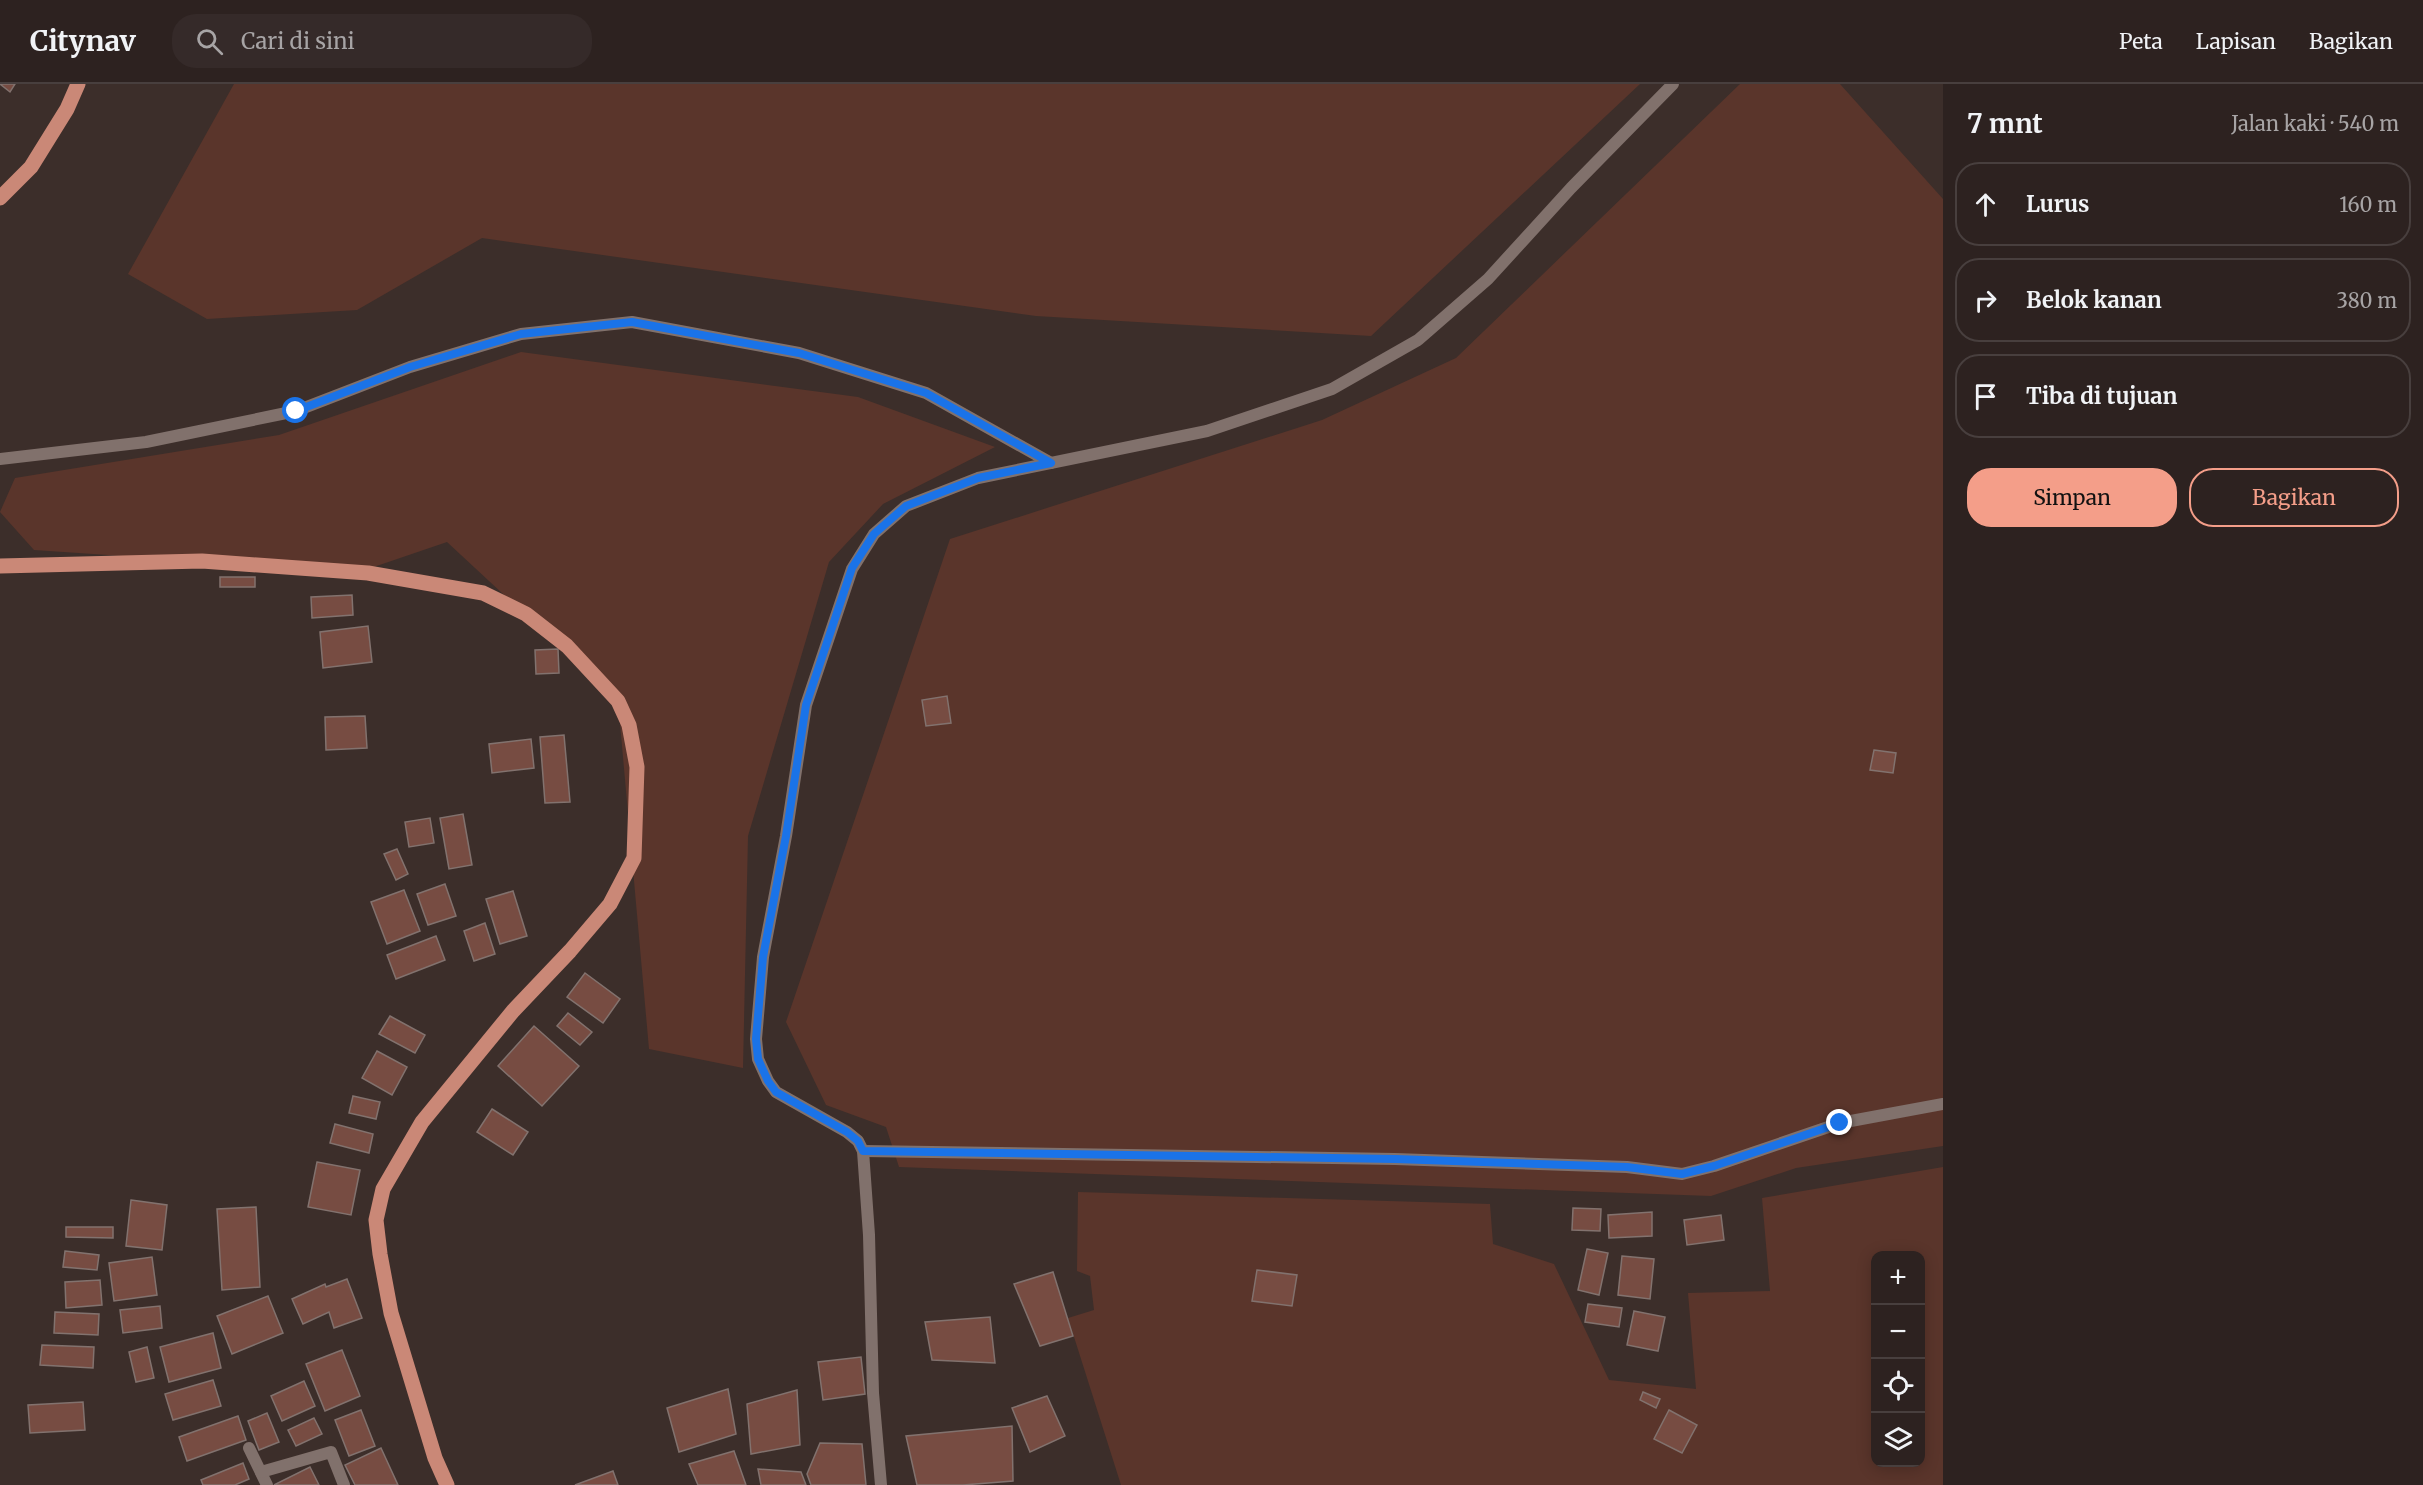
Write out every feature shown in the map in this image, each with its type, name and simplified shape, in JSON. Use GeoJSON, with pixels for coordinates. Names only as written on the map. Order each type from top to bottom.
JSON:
{"type":"FeatureCollection","features":[{"type":"Feature","properties":{"kind":"main road"},"geometry":{"type":"LineString","coordinates":[[0,198],[31,167],[67,109],[78,84]]}},
{"type":"Feature","properties":{"kind":"main road"},"geometry":{"type":"LineString","coordinates":[[0,566],[202,561],[368,573],[483,593],[526,614],[567,646],[618,701],[629,725],[637,767],[634,858],[610,904],[570,951],[513,1011],[422,1122],[383,1190],[376,1220],[391,1313],[435,1458],[447,1485]]}},
{"type":"Feature","properties":{"kind":"street"},"geometry":{"type":"LineString","coordinates":[[881,1485],[873,1394],[869,1235],[863,1151],[858,1141],[847,1132],[776,1092],[758,1059],[756,1039],[763,957],[786,836],[806,705],[852,568],[874,534],[906,506],[978,478],[1219,428],[1332,389],[1418,340],[1488,279],[1571,188],[1673,84]]}},
{"type":"Feature","properties":{"kind":"street"},"geometry":{"type":"LineString","coordinates":[[0,459],[146,442],[296,411],[410,367],[521,334],[632,322],[799,353],[926,393],[1051,463]]}},
{"type":"Feature","properties":{"kind":"street"},"geometry":{"type":"LineString","coordinates":[[863,1151],[1395,1159],[1627,1167],[1682,1174],[1714,1166],[1840,1123],[1943,1104]]}},
{"type":"Feature","properties":{"kind":"street"},"geometry":{"type":"LineString","coordinates":[[249,1448],[267,1485]]}},
{"type":"Feature","properties":{"kind":"street"},"geometry":{"type":"LineString","coordinates":[[261,1472],[331,1452],[344,1485]]}},
{"type":"Feature","properties":{"kind":"shaded area"},"geometry":{"type":"Polygon","coordinates":[[[234,84],[1640,84],[1371,336],[1036,316],[482,238],[357,310],[207,319],[128,274],[234,84]]]}},
{"type":"Feature","properties":{"kind":"shaded area"},"geometry":{"type":"Polygon","coordinates":[[[1740,84],[1840,84],[1943,199],[1943,1146],[1796,1168],[1711,1196],[899,1167],[886,1127],[826,1105],[786,1022],[950,539],[1322,420],[1456,358],[1740,84]]]}},
{"type":"Feature","properties":{"kind":"shaded area"},"geometry":{"type":"Polygon","coordinates":[[[521,352],[858,397],[995,447],[883,504],[829,562],[748,836],[743,1068],[649,1049],[618,701],[447,542],[359,572],[34,550],[0,512],[15,478],[279,435],[521,352]]]}},
{"type":"Feature","properties":{"kind":"shaded area"},"geometry":{"type":"Polygon","coordinates":[[[1943,1167],[1943,1485],[1121,1485],[1068,1318],[1094,1310],[1090,1276],[1077,1271],[1078,1192],[1490,1204],[1493,1244],[1554,1264],[1609,1380],[1696,1389],[1688,1293],[1770,1291],[1762,1198],[1943,1167]]]}},
{"type":"Feature","properties":{"kind":"building"},"geometry":{"type":"Polygon","coordinates":[[[0,84],[15,84],[10,92],[0,84]]]}},
{"type":"Feature","properties":{"kind":"building"},"geometry":{"type":"Polygon","coordinates":[[[220,577],[255,577],[255,587],[220,587],[220,577]]]}},
{"type":"Feature","properties":{"kind":"building"},"geometry":{"type":"Polygon","coordinates":[[[352,595],[353,615],[312,618],[311,597],[352,595]]]}},
{"type":"Feature","properties":{"kind":"building"},"geometry":{"type":"Polygon","coordinates":[[[368,626],[372,662],[323,668],[320,632],[368,626]]]}},
{"type":"Feature","properties":{"kind":"building"},"geometry":{"type":"Polygon","coordinates":[[[558,649],[559,673],[536,674],[535,650],[558,649]]]}},
{"type":"Feature","properties":{"kind":"building"},"geometry":{"type":"Polygon","coordinates":[[[947,696],[951,723],[926,726],[922,700],[947,696]]]}},
{"type":"Feature","properties":{"kind":"building"},"geometry":{"type":"Polygon","coordinates":[[[365,716],[367,748],[326,750],[325,717],[365,716]]]}},
{"type":"Feature","properties":{"kind":"building"},"geometry":{"type":"Polygon","coordinates":[[[564,735],[570,802],[545,803],[540,737],[564,735]]]}},
{"type":"Feature","properties":{"kind":"building"},"geometry":{"type":"Polygon","coordinates":[[[531,739],[534,768],[492,773],[489,744],[531,739]]]}},
{"type":"Feature","properties":{"kind":"building"},"geometry":{"type":"Polygon","coordinates":[[[1874,750],[1896,753],[1893,773],[1870,770],[1874,750]]]}},
{"type":"Feature","properties":{"kind":"building"},"geometry":{"type":"Polygon","coordinates":[[[463,814],[472,865],[449,869],[440,818],[463,814]]]}},
{"type":"Feature","properties":{"kind":"building"},"geometry":{"type":"Polygon","coordinates":[[[430,818],[434,843],[409,847],[405,822],[430,818]]]}},
{"type":"Feature","properties":{"kind":"building"},"geometry":{"type":"Polygon","coordinates":[[[397,849],[408,874],[396,880],[384,854],[397,849]]]}},
{"type":"Feature","properties":{"kind":"building"},"geometry":{"type":"Polygon","coordinates":[[[445,884],[456,916],[428,925],[417,894],[445,884]]]}},
{"type":"Feature","properties":{"kind":"building"},"geometry":{"type":"Polygon","coordinates":[[[404,890],[420,931],[387,944],[371,902],[404,890]]]}},
{"type":"Feature","properties":{"kind":"building"},"geometry":{"type":"Polygon","coordinates":[[[513,891],[527,936],[500,944],[486,899],[513,891]]]}},
{"type":"Feature","properties":{"kind":"building"},"geometry":{"type":"Polygon","coordinates":[[[485,923],[495,954],[474,961],[464,931],[485,923]]]}},
{"type":"Feature","properties":{"kind":"building"},"geometry":{"type":"Polygon","coordinates":[[[436,936],[445,960],[396,979],[387,955],[436,936]]]}},
{"type":"Feature","properties":{"kind":"building"},"geometry":{"type":"Polygon","coordinates":[[[585,973],[620,999],[603,1023],[567,997],[585,973]]]}},
{"type":"Feature","properties":{"kind":"building"},"geometry":{"type":"Polygon","coordinates":[[[568,1013],[592,1032],[580,1045],[557,1026],[568,1013]]]}},
{"type":"Feature","properties":{"kind":"building"},"geometry":{"type":"Polygon","coordinates":[[[390,1016],[425,1035],[415,1053],[379,1034],[390,1016]]]}},
{"type":"Feature","properties":{"kind":"building"},"geometry":{"type":"Polygon","coordinates":[[[534,1026],[579,1066],[542,1106],[498,1066],[534,1026]]]}},
{"type":"Feature","properties":{"kind":"building"},"geometry":{"type":"Polygon","coordinates":[[[377,1051],[407,1067],[392,1095],[362,1078],[377,1051]]]}},
{"type":"Feature","properties":{"kind":"building"},"geometry":{"type":"Polygon","coordinates":[[[353,1096],[380,1102],[376,1119],[349,1113],[353,1096]]]}},
{"type":"Feature","properties":{"kind":"building"},"geometry":{"type":"Polygon","coordinates":[[[492,1109],[528,1132],[513,1155],[477,1132],[492,1109]]]}},
{"type":"Feature","properties":{"kind":"building"},"geometry":{"type":"Polygon","coordinates":[[[335,1124],[373,1134],[369,1153],[330,1143],[335,1124]]]}},
{"type":"Feature","properties":{"kind":"building"},"geometry":{"type":"Polygon","coordinates":[[[317,1162],[360,1170],[351,1215],[308,1207],[317,1162]]]}},
{"type":"Feature","properties":{"kind":"building"},"geometry":{"type":"Polygon","coordinates":[[[131,1200],[167,1205],[162,1250],[126,1246],[131,1200]]]}},
{"type":"Feature","properties":{"kind":"building"},"geometry":{"type":"Polygon","coordinates":[[[256,1207],[260,1287],[222,1290],[217,1209],[256,1207]]]}},
{"type":"Feature","properties":{"kind":"building"},"geometry":{"type":"Polygon","coordinates":[[[1573,1208],[1601,1209],[1600,1231],[1572,1230],[1573,1208]]]}},
{"type":"Feature","properties":{"kind":"building"},"geometry":{"type":"Polygon","coordinates":[[[1652,1212],[1652,1236],[1609,1238],[1608,1215],[1652,1212]]]}},
{"type":"Feature","properties":{"kind":"building"},"geometry":{"type":"Polygon","coordinates":[[[1721,1215],[1724,1240],[1687,1245],[1684,1220],[1721,1215]]]}},
{"type":"Feature","properties":{"kind":"building"},"geometry":{"type":"Polygon","coordinates":[[[66,1227],[113,1227],[113,1238],[66,1237],[66,1227]]]}},
{"type":"Feature","properties":{"kind":"building"},"geometry":{"type":"Polygon","coordinates":[[[1587,1249],[1608,1253],[1599,1295],[1578,1290],[1587,1249]]]}},
{"type":"Feature","properties":{"kind":"building"},"geometry":{"type":"Polygon","coordinates":[[[65,1251],[99,1255],[97,1270],[63,1267],[65,1251]]]}},
{"type":"Feature","properties":{"kind":"building"},"geometry":{"type":"Polygon","coordinates":[[[1622,1256],[1654,1259],[1650,1299],[1618,1295],[1622,1256]]]}},
{"type":"Feature","properties":{"kind":"building"},"geometry":{"type":"Polygon","coordinates":[[[152,1257],[157,1295],[114,1301],[109,1263],[152,1257]]]}},
{"type":"Feature","properties":{"kind":"building"},"geometry":{"type":"Polygon","coordinates":[[[1257,1270],[1297,1275],[1292,1306],[1252,1301],[1257,1270]]]}},
{"type":"Feature","properties":{"kind":"building"},"geometry":{"type":"Polygon","coordinates":[[[1053,1272],[1073,1336],[1040,1346],[1014,1284],[1053,1272]]]}},
{"type":"Feature","properties":{"kind":"building"},"geometry":{"type":"Polygon","coordinates":[[[347,1279],[362,1318],[334,1328],[329,1312],[303,1324],[292,1299],[325,1284],[326,1287],[347,1279]]]}},
{"type":"Feature","properties":{"kind":"building"},"geometry":{"type":"Polygon","coordinates":[[[100,1280],[102,1305],[66,1308],[65,1282],[100,1280]]]}},
{"type":"Feature","properties":{"kind":"building"},"geometry":{"type":"Polygon","coordinates":[[[268,1296],[283,1333],[232,1354],[217,1316],[268,1296]]]}},
{"type":"Feature","properties":{"kind":"building"},"geometry":{"type":"Polygon","coordinates":[[[1588,1304],[1622,1308],[1619,1327],[1585,1322],[1588,1304]]]}},
{"type":"Feature","properties":{"kind":"building"},"geometry":{"type":"Polygon","coordinates":[[[160,1306],[162,1328],[123,1333],[120,1310],[160,1306]]]}},
{"type":"Feature","properties":{"kind":"building"},"geometry":{"type":"Polygon","coordinates":[[[1634,1311],[1665,1317],[1658,1351],[1627,1345],[1634,1311]]]}},
{"type":"Feature","properties":{"kind":"building"},"geometry":{"type":"Polygon","coordinates":[[[55,1312],[99,1314],[98,1335],[54,1333],[55,1312]]]}},
{"type":"Feature","properties":{"kind":"building"},"geometry":{"type":"Polygon","coordinates":[[[990,1317],[995,1363],[932,1360],[925,1322],[990,1317]]]}},
{"type":"Feature","properties":{"kind":"building"},"geometry":{"type":"Polygon","coordinates":[[[213,1333],[221,1368],[169,1382],[160,1347],[213,1333]]]}},
{"type":"Feature","properties":{"kind":"building"},"geometry":{"type":"Polygon","coordinates":[[[42,1345],[94,1347],[93,1368],[40,1365],[42,1345]]]}},
{"type":"Feature","properties":{"kind":"building"},"geometry":{"type":"Polygon","coordinates":[[[147,1347],[154,1378],[136,1382],[129,1352],[147,1347]]]}},
{"type":"Feature","properties":{"kind":"building"},"geometry":{"type":"Polygon","coordinates":[[[342,1350],[360,1396],[325,1411],[306,1364],[342,1350]]]}},
{"type":"Feature","properties":{"kind":"building"},"geometry":{"type":"Polygon","coordinates":[[[861,1357],[865,1394],[823,1400],[818,1362],[861,1357]]]}},
{"type":"Feature","properties":{"kind":"building"},"geometry":{"type":"Polygon","coordinates":[[[213,1380],[221,1406],[173,1420],[165,1394],[213,1380]]]}},
{"type":"Feature","properties":{"kind":"building"},"geometry":{"type":"Polygon","coordinates":[[[304,1381],[315,1406],[282,1421],[271,1396],[304,1381]]]}},
{"type":"Feature","properties":{"kind":"building"},"geometry":{"type":"Polygon","coordinates":[[[728,1389],[736,1434],[679,1452],[667,1408],[728,1389]]]}},
{"type":"Feature","properties":{"kind":"building"},"geometry":{"type":"Polygon","coordinates":[[[797,1390],[800,1445],[751,1454],[747,1404],[797,1390]]]}},
{"type":"Feature","properties":{"kind":"building"},"geometry":{"type":"Polygon","coordinates":[[[1643,1392],[1660,1399],[1656,1408],[1640,1400],[1643,1392]]]}},
{"type":"Feature","properties":{"kind":"building"},"geometry":{"type":"Polygon","coordinates":[[[1047,1396],[1065,1436],[1030,1452],[1012,1408],[1047,1396]]]}},
{"type":"Feature","properties":{"kind":"building"},"geometry":{"type":"Polygon","coordinates":[[[83,1402],[85,1430],[30,1433],[28,1405],[83,1402]]]}},
{"type":"Feature","properties":{"kind":"building"},"geometry":{"type":"Polygon","coordinates":[[[361,1410],[375,1446],[349,1456],[335,1420],[361,1410]]]}},
{"type":"Feature","properties":{"kind":"building"},"geometry":{"type":"Polygon","coordinates":[[[1669,1410],[1697,1425],[1682,1453],[1654,1439],[1669,1410]]]}},
{"type":"Feature","properties":{"kind":"building"},"geometry":{"type":"Polygon","coordinates":[[[267,1413],[279,1442],[259,1450],[248,1421],[267,1413]]]}},
{"type":"Feature","properties":{"kind":"building"},"geometry":{"type":"Polygon","coordinates":[[[238,1416],[246,1440],[187,1461],[179,1437],[238,1416]]]}},
{"type":"Feature","properties":{"kind":"building"},"geometry":{"type":"Polygon","coordinates":[[[314,1418],[322,1434],[296,1446],[288,1430],[314,1418]]]}},
{"type":"Feature","properties":{"kind":"building"},"geometry":{"type":"Polygon","coordinates":[[[1012,1426],[1013,1481],[963,1485],[917,1485],[906,1436],[1012,1426]]]}},
{"type":"Feature","properties":{"kind":"building"},"geometry":{"type":"Polygon","coordinates":[[[820,1443],[862,1444],[866,1485],[811,1485],[807,1474],[820,1443]]]}},
{"type":"Feature","properties":{"kind":"building"},"geometry":{"type":"Polygon","coordinates":[[[381,1448],[398,1485],[355,1485],[345,1465],[381,1448]]]}},
{"type":"Feature","properties":{"kind":"building"},"geometry":{"type":"Polygon","coordinates":[[[734,1451],[746,1485],[698,1485],[689,1464],[734,1451]]]}},
{"type":"Feature","properties":{"kind":"building"},"geometry":{"type":"Polygon","coordinates":[[[243,1463],[249,1479],[235,1485],[203,1485],[201,1480],[243,1463]]]}},
{"type":"Feature","properties":{"kind":"building"},"geometry":{"type":"Polygon","coordinates":[[[310,1467],[319,1485],[274,1485],[310,1467]]]}},
{"type":"Feature","properties":{"kind":"building"},"geometry":{"type":"Polygon","coordinates":[[[758,1469],[801,1472],[806,1485],[761,1485],[758,1469]]]}},
{"type":"Feature","properties":{"kind":"building"},"geometry":{"type":"Polygon","coordinates":[[[613,1471],[618,1485],[575,1485],[613,1471]]]}},
{"type":"Feature","properties":{"kind":"route"},"geometry":{"type":"LineString","coordinates":[[296,411],[410,367],[521,334],[632,322],[799,353],[926,393],[1051,463],[978,478],[906,506],[874,534],[852,568],[806,705],[786,836],[763,957],[756,1039],[758,1059],[776,1092],[847,1132],[858,1141],[863,1151],[1395,1159],[1627,1167],[1682,1174],[1714,1166],[1840,1123]]}}]}
